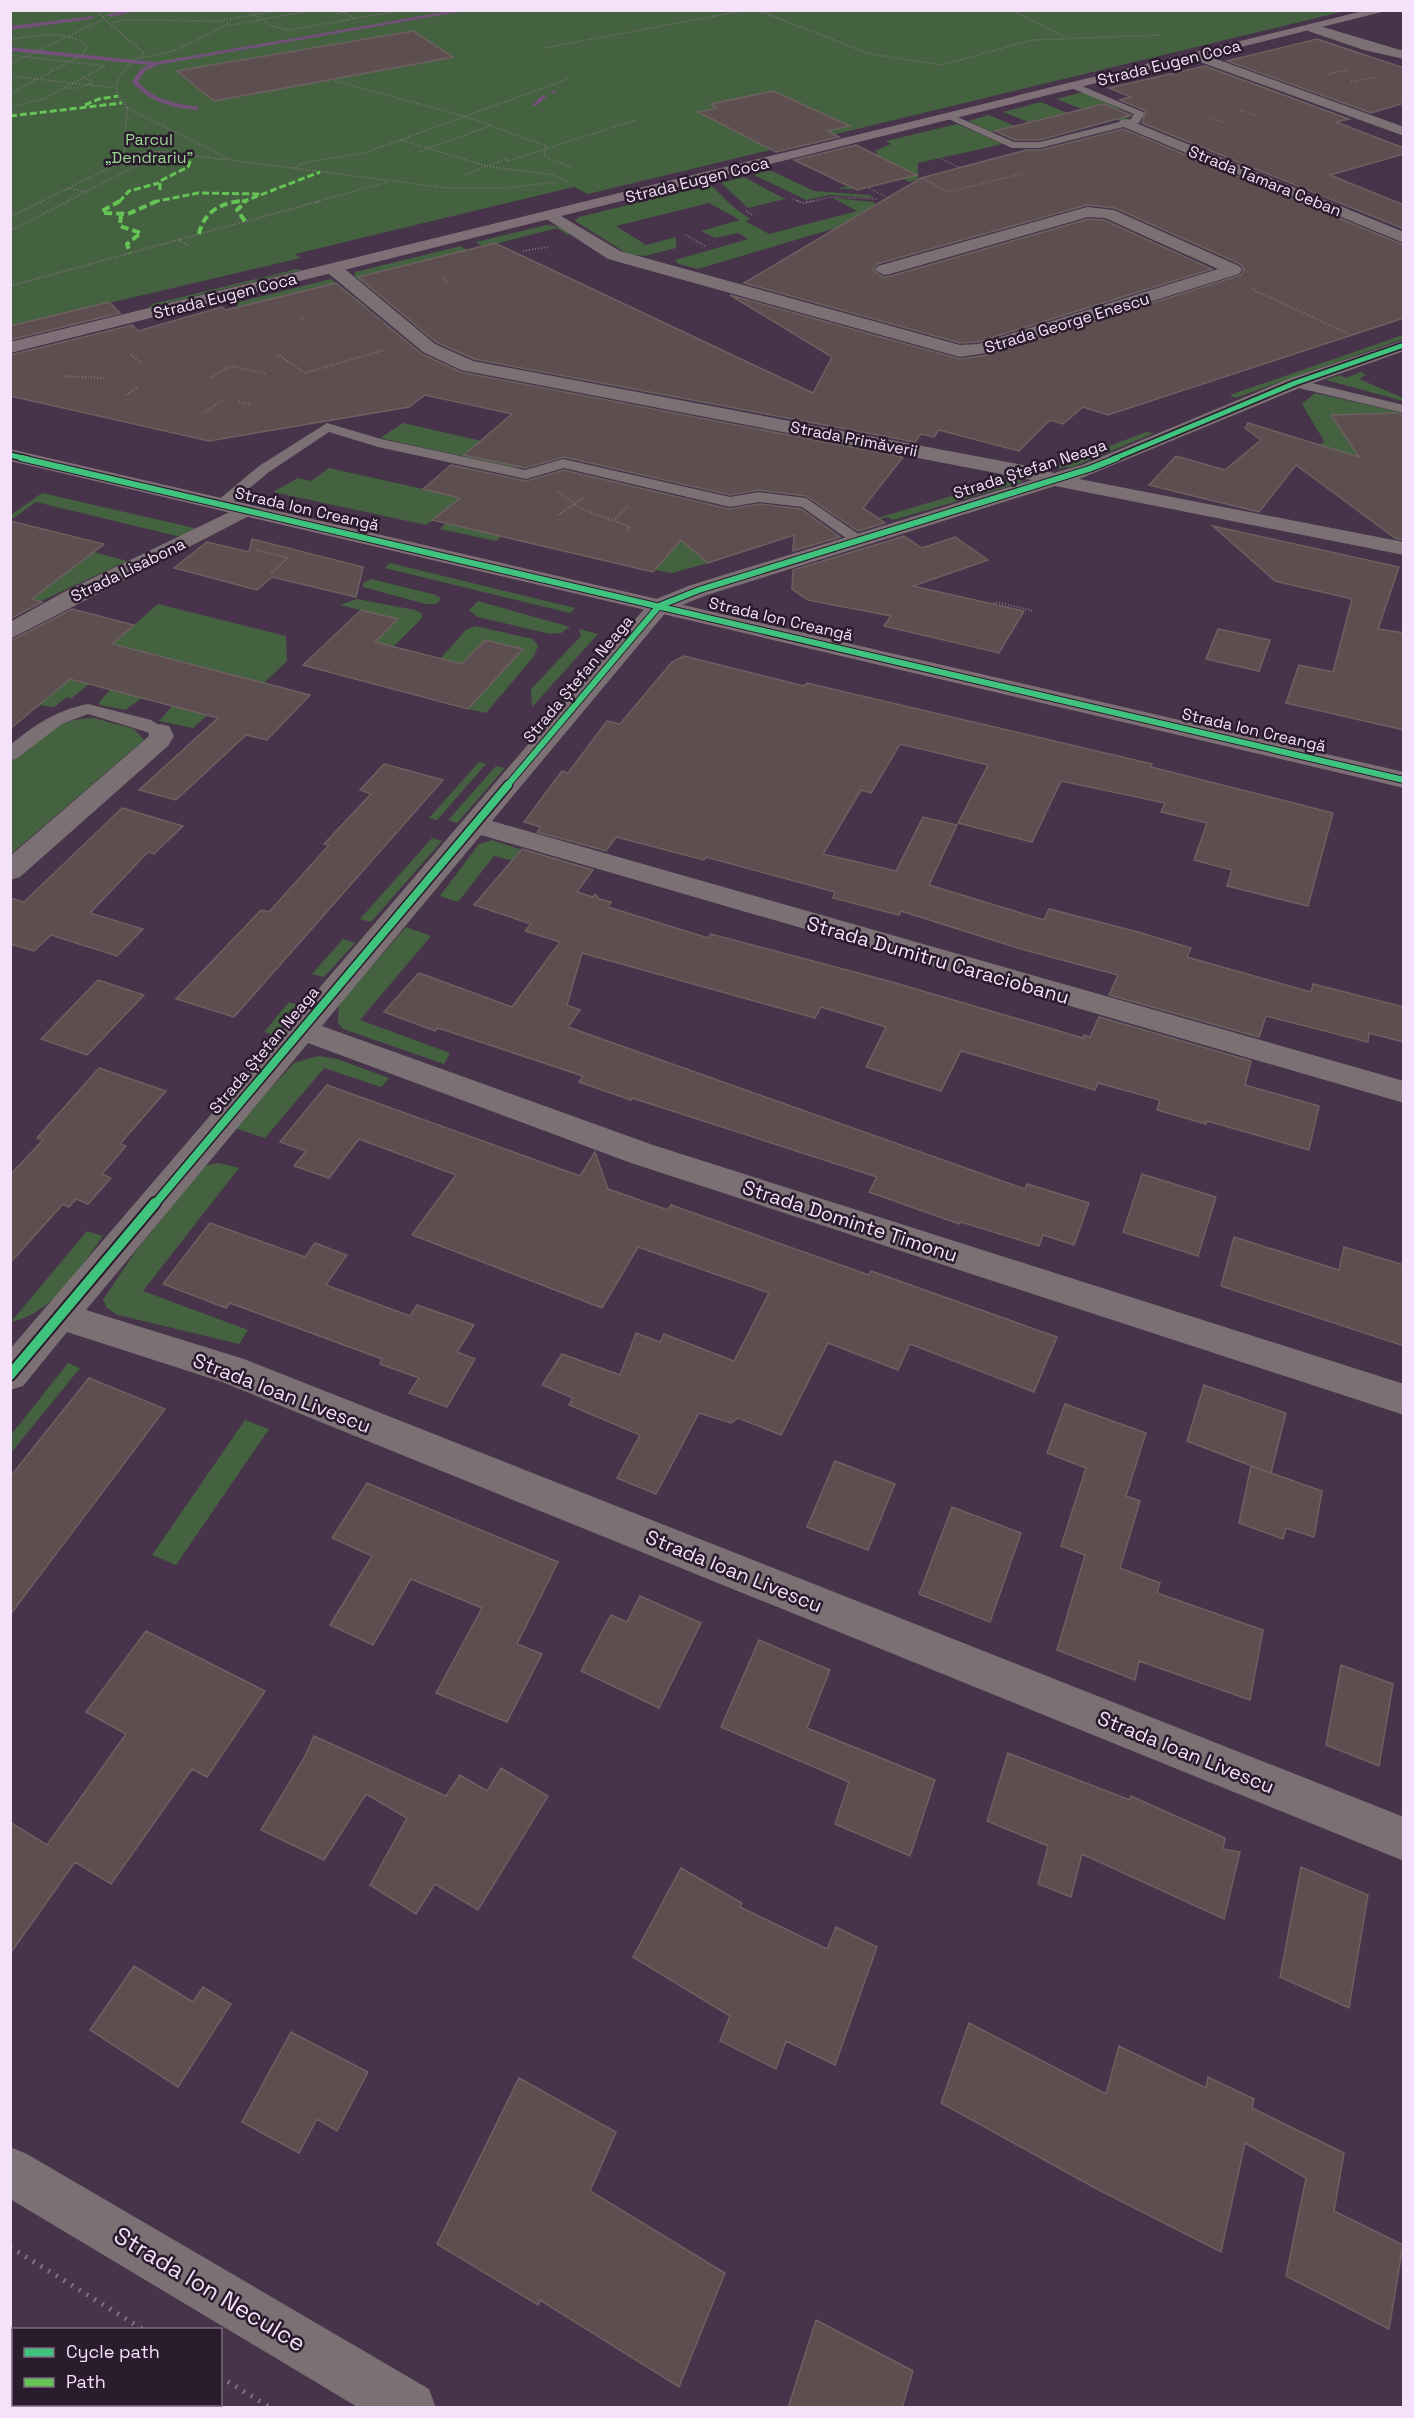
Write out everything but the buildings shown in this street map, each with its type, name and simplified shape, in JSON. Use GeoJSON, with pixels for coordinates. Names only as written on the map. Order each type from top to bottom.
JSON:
{"type":"FeatureCollection","features":[{"type":"Feature","properties":{"kind":"main road","name":"Strada Ion Creangă"},"geometry":{"type":"LineString","coordinates":[[10,455],[1404,780]]}},
{"type":"Feature","properties":{"kind":"street","name":"Strada Eugen Coca"},"geometry":{"type":"LineString","coordinates":[[10,348],[1384,10]]}},
{"type":"Feature","properties":{"kind":"street"},"geometry":{"type":"LineString","coordinates":[[1312,28],[1402,54]]}},
{"type":"Feature","properties":{"kind":"street"},"geometry":{"type":"LineString","coordinates":[[1197,56],[1404,132]]}},
{"type":"Feature","properties":{"kind":"street","name":"Strada Tamara Ceban"},"geometry":{"type":"LineString","coordinates":[[1126,123],[1404,238]]}},
{"type":"Feature","properties":{"kind":"street"},"geometry":{"type":"LineString","coordinates":[[884,270],[1087,212],[1098,212],[1108,213],[1233,270],[1222,276]]}},
{"type":"Feature","properties":{"kind":"street","name":"Strada George Enescu"},"geometry":{"type":"LineString","coordinates":[[550,216],[614,255],[960,351],[980,349],[1222,276]]}},
{"type":"Feature","properties":{"kind":"street","name":"Strada Primăverii"},"geometry":{"type":"LineString","coordinates":[[334,269],[420,339],[454,361],[491,371],[1023,471],[1054,480],[1404,549]]}},
{"type":"Feature","properties":{"kind":"street","name":"Strada Ștefan Neaga"},"geometry":{"type":"LineString","coordinates":[[14,1365],[61,1316],[300,1029],[659,606],[699,590],[1089,469],[1295,384],[1401,348]]}},
{"type":"Feature","properties":{"kind":"street","name":"Strada Lisabona"},"geometry":{"type":"LineString","coordinates":[[10,632],[63,602],[246,510]]}},
{"type":"Feature","properties":{"kind":"street"},"geometry":{"type":"LineString","coordinates":[[10,871],[159,741],[162,736],[160,731]]}},
{"type":"Feature","properties":{"kind":"street","name":"Strada Dumitru Caraciobanu"},"geometry":{"type":"LineString","coordinates":[[474,824],[1404,1092]]}},
{"type":"Feature","properties":{"kind":"street","name":"Strada Dominte Timonu"},"geometry":{"type":"LineString","coordinates":[[300,1029],[642,1154],[1404,1400]]}},
{"type":"Feature","properties":{"kind":"street","name":"Strada Ioan Livescu"},"geometry":{"type":"LineString","coordinates":[[61,1316],[231,1370],[1404,1839]]}},
{"type":"Feature","properties":{"kind":"street","name":"Strada Ion Neculce"},"geometry":{"type":"LineString","coordinates":[[10,2171],[410,2408]]}},
{"type":"Feature","properties":{"kind":"lane"},"geometry":{"type":"LineString","coordinates":[[949,117],[1012,145],[1040,145],[1135,121],[1140,113],[1075,86]]}},
{"type":"Feature","properties":{"kind":"lane"},"geometry":{"type":"LineString","coordinates":[[1295,384],[1404,409]]}},
{"type":"Feature","properties":{"kind":"lane"},"geometry":{"type":"LineString","coordinates":[[222,504],[264,469],[327,427],[378,443],[526,475],[563,463],[730,502],[759,498],[806,503],[859,540]]}},
{"type":"Feature","properties":{"kind":"lane"},"geometry":{"type":"LineString","coordinates":[[10,755],[60,715],[80,710],[88,709],[145,724],[160,731]]}},
{"type":"Feature","properties":{"kind":"path"},"geometry":{"type":"LineString","coordinates":[[94,10],[144,53],[125,69],[116,88],[127,108],[231,160]]}},
{"type":"Feature","properties":{"kind":"path"},"geometry":{"type":"LineString","coordinates":[[10,64],[120,10]]}},
{"type":"Feature","properties":{"kind":"path"},"geometry":{"type":"LineString","coordinates":[[247,10],[276,28],[289,30],[403,10]]}},
{"type":"Feature","properties":{"kind":"path"},"geometry":{"type":"LineString","coordinates":[[109,23],[126,20],[225,21],[280,10]]}},
{"type":"Feature","properties":{"kind":"path"},"geometry":{"type":"LineString","coordinates":[[294,10],[299,14]]}},
{"type":"Feature","properties":{"kind":"path"},"geometry":{"type":"LineString","coordinates":[[138,58],[171,52],[229,24],[315,10]]}},
{"type":"Feature","properties":{"kind":"path"},"geometry":{"type":"LineString","coordinates":[[340,10],[358,21]]}},
{"type":"Feature","properties":{"kind":"path"},"geometry":{"type":"LineString","coordinates":[[544,48],[748,10]]}},
{"type":"Feature","properties":{"kind":"path"},"geometry":{"type":"LineString","coordinates":[[757,10],[870,54],[942,65],[1032,40],[1168,34]]}},
{"type":"Feature","properties":{"kind":"path"},"geometry":{"type":"LineString","coordinates":[[1011,10],[1067,38]]}},
{"type":"Feature","properties":{"kind":"path"},"geometry":{"type":"LineString","coordinates":[[336,14],[351,12]]}},
{"type":"Feature","properties":{"kind":"path"},"geometry":{"type":"LineString","coordinates":[[225,21],[229,24]]}},
{"type":"Feature","properties":{"kind":"path"},"geometry":{"type":"LineString","coordinates":[[10,40],[39,36],[65,37],[86,43],[87,48],[83,54],[10,94]]}},
{"type":"Feature","properties":{"kind":"path"},"geometry":{"type":"LineString","coordinates":[[10,55],[105,66],[35,103],[10,107]]}},
{"type":"Feature","properties":{"kind":"path"},"geometry":{"type":"LineString","coordinates":[[1324,75],[1350,69]]}},
{"type":"Feature","properties":{"kind":"path"},"geometry":{"type":"LineString","coordinates":[[1340,72],[1344,73]]}},
{"type":"Feature","properties":{"kind":"path"},"geometry":{"type":"LineString","coordinates":[[1349,85],[1353,84],[1349,83],[1371,80],[1379,75]]}},
{"type":"Feature","properties":{"kind":"path"},"geometry":{"type":"LineString","coordinates":[[10,76],[116,88]]}},
{"type":"Feature","properties":{"kind":"path"},"geometry":{"type":"LineString","coordinates":[[1365,77],[1371,80]]}},
{"type":"Feature","properties":{"kind":"path"},"geometry":{"type":"LineString","coordinates":[[82,78],[92,81],[89,85]]}},
{"type":"Feature","properties":{"kind":"path"},"geometry":{"type":"LineString","coordinates":[[293,168],[308,162],[364,153],[568,79]]}},
{"type":"Feature","properties":{"kind":"path"},"geometry":{"type":"LineString","coordinates":[[335,81],[464,116],[546,146],[546,149]]}},
{"type":"Feature","properties":{"kind":"path"},"geometry":{"type":"LineString","coordinates":[[64,88],[89,85]]}},
{"type":"Feature","properties":{"kind":"path"},"geometry":{"type":"LineString","coordinates":[[124,161],[127,108]]}},
{"type":"Feature","properties":{"kind":"path"},"geometry":{"type":"LineString","coordinates":[[1240,110],[1255,115]]}},
{"type":"Feature","properties":{"kind":"path"},"geometry":{"type":"LineString","coordinates":[[1211,117],[1225,123]]}},
{"type":"Feature","properties":{"kind":"path"},"geometry":{"type":"LineString","coordinates":[[465,175],[486,166],[636,120]]}},
{"type":"Feature","properties":{"kind":"path"},"geometry":{"type":"LineString","coordinates":[[419,152],[491,126]]}},
{"type":"Feature","properties":{"kind":"path"},"geometry":{"type":"LineString","coordinates":[[400,140],[486,166],[553,175]]}},
{"type":"Feature","properties":{"kind":"path"},"geometry":{"type":"LineString","coordinates":[[546,149],[544,156],[571,168]]}},
{"type":"Feature","properties":{"kind":"path"},"geometry":{"type":"LineString","coordinates":[[10,217],[146,150],[469,189],[555,182]]}},
{"type":"Feature","properties":{"kind":"path"},"geometry":{"type":"LineString","coordinates":[[10,231],[164,152]]}},
{"type":"Feature","properties":{"kind":"path"},"geometry":{"type":"LineString","coordinates":[[942,159],[960,168]]}},
{"type":"Feature","properties":{"kind":"path"},"geometry":{"type":"LineString","coordinates":[[922,178],[949,192],[1027,172]]}},
{"type":"Feature","properties":{"kind":"path"},"geometry":{"type":"LineString","coordinates":[[10,285],[392,181]]}},
{"type":"Feature","properties":{"kind":"path"},"geometry":{"type":"LineString","coordinates":[[68,188],[87,192]]}},
{"type":"Feature","properties":{"kind":"path"},"geometry":{"type":"LineString","coordinates":[[869,188],[890,199]]}},
{"type":"Feature","properties":{"kind":"path"},"geometry":{"type":"LineString","coordinates":[[794,199],[803,203],[832,197],[878,199]]}},
{"type":"Feature","properties":{"kind":"path"},"geometry":{"type":"LineString","coordinates":[[746,211],[754,216]]}},
{"type":"Feature","properties":{"kind":"path"},"geometry":{"type":"LineString","coordinates":[[686,235],[705,246]]}},
{"type":"Feature","properties":{"kind":"path"},"geometry":{"type":"LineString","coordinates":[[179,240],[189,246]]}},
{"type":"Feature","properties":{"kind":"path"},"geometry":{"type":"LineString","coordinates":[[1222,276],[1350,334]]}},
{"type":"Feature","properties":{"kind":"path"},"geometry":{"type":"LineString","coordinates":[[442,278],[449,283]]}},
{"type":"Feature","properties":{"kind":"path"},"geometry":{"type":"LineString","coordinates":[[277,354],[305,373],[349,358],[420,339]]}},
{"type":"Feature","properties":{"kind":"path"},"geometry":{"type":"LineString","coordinates":[[131,355],[142,364]]}},
{"type":"Feature","properties":{"kind":"path"},"geometry":{"type":"LineString","coordinates":[[211,377],[231,366],[267,374]]}},
{"type":"Feature","properties":{"kind":"path"},"geometry":{"type":"LineString","coordinates":[[62,376],[106,378]]}},
{"type":"Feature","properties":{"kind":"path"},"geometry":{"type":"LineString","coordinates":[[126,395],[138,387]]}},
{"type":"Feature","properties":{"kind":"path"},"geometry":{"type":"LineString","coordinates":[[206,412],[223,400]]}},
{"type":"Feature","properties":{"kind":"path"},"geometry":{"type":"LineString","coordinates":[[239,402],[250,405]]}},
{"type":"Feature","properties":{"kind":"path"},"geometry":{"type":"LineString","coordinates":[[571,506],[615,519],[630,527],[626,531]]}},
{"type":"Feature","properties":{"kind":"path"},"geometry":{"type":"LineString","coordinates":[[256,550],[288,558],[270,574]]}},
{"type":"Feature","properties":{"kind":"path"},"geometry":{"type":"LineString","coordinates":[[994,604],[996,602],[1034,611]]}},
{"type":"Feature","properties":{"kind":"path"},"geometry":{"type":"LineString","coordinates":[[10,2247],[141,2328]]}},
{"type":"Feature","properties":{"kind":"path"},"geometry":{"type":"LineString","coordinates":[[222,2378],[271,2408]]}},
{"type":"Feature","properties":{"kind":"green space","name":"Parcul „Dendrariu”"},"geometry":{"type":"Polygon","coordinates":[[[10,11],[1345,11],[588,194],[574,187],[295,254],[301,258],[11,326],[10,11]]]}},
{"type":"Feature","properties":{"kind":"green space"},"geometry":{"type":"Polygon","coordinates":[[[1086,93],[1128,113],[1104,104],[1082,109],[1056,99],[1086,93]]]}},
{"type":"Feature","properties":{"kind":"green space"},"geometry":{"type":"Polygon","coordinates":[[[1041,102],[1067,113],[1028,122],[1003,112],[1041,102]]]}},
{"type":"Feature","properties":{"kind":"green space"},"geometry":{"type":"Polygon","coordinates":[[[1129,113],[1133,115],[1123,121],[1109,119],[1129,113]]]}},
{"type":"Feature","properties":{"kind":"green space"},"geometry":{"type":"Polygon","coordinates":[[[989,115],[1015,126],[992,132],[968,121],[989,115]]]}},
{"type":"Feature","properties":{"kind":"green space"},"geometry":{"type":"Polygon","coordinates":[[[957,124],[1003,144],[918,163],[918,179],[909,182],[902,178],[855,189],[837,189],[907,171],[878,155],[875,151],[891,144],[886,141],[957,124]]]}},
{"type":"Feature","properties":{"kind":"green space"},"geometry":{"type":"Polygon","coordinates":[[[772,171],[814,191],[868,195],[875,198],[830,195],[806,200],[754,175],[772,171]]]}},
{"type":"Feature","properties":{"kind":"green space"},"geometry":{"type":"Polygon","coordinates":[[[744,177],[785,199],[748,208],[721,183],[744,177]]]}},
{"type":"Feature","properties":{"kind":"green space"},"geometry":{"type":"Polygon","coordinates":[[[711,185],[731,205],[750,219],[745,221],[769,234],[857,211],[833,198],[874,202],[876,207],[886,213],[698,269],[679,264],[675,260],[748,239],[738,233],[715,238],[701,231],[740,220],[709,203],[616,226],[646,245],[676,237],[676,248],[644,256],[628,254],[575,221],[579,217],[711,185]]]}},
{"type":"Feature","properties":{"kind":"green space"},"geometry":{"type":"Polygon","coordinates":[[[547,225],[560,227],[570,233],[568,235],[557,228],[483,247],[476,242],[547,225]]]}},
{"type":"Feature","properties":{"kind":"green space"},"geometry":{"type":"Polygon","coordinates":[[[461,246],[467,250],[381,296],[354,276],[355,272],[461,246]]]}},
{"type":"Feature","properties":{"kind":"green space"},"geometry":{"type":"Polygon","coordinates":[[[297,269],[302,270],[147,308],[153,304],[297,269]]]}},
{"type":"Feature","properties":{"kind":"green space"},"geometry":{"type":"Polygon","coordinates":[[[331,279],[367,307],[357,310],[325,285],[239,307],[235,303],[331,279]]]}},
{"type":"Feature","properties":{"kind":"green space"},"geometry":{"type":"Polygon","coordinates":[[[1403,335],[1403,339],[1235,398],[1230,395],[1403,335]]]}},
{"type":"Feature","properties":{"kind":"green space"},"geometry":{"type":"Polygon","coordinates":[[[1361,372],[1366,375],[1359,379],[1403,398],[1403,401],[1326,380],[1340,375],[1346,378],[1361,372]]]}},
{"type":"Feature","properties":{"kind":"green space"},"geometry":{"type":"Polygon","coordinates":[[[1315,393],[1403,413],[1331,416],[1354,449],[1377,466],[1321,445],[1324,441],[1302,404],[1315,393]]]}},
{"type":"Feature","properties":{"kind":"green space"},"geometry":{"type":"Polygon","coordinates":[[[403,423],[525,451],[535,449],[516,468],[380,438],[403,423]]]}},
{"type":"Feature","properties":{"kind":"green space"},"geometry":{"type":"Polygon","coordinates":[[[1146,432],[1154,433],[1073,467],[1050,469],[1146,432]]]}},
{"type":"Feature","properties":{"kind":"green space"},"geometry":{"type":"Polygon","coordinates":[[[329,468],[508,508],[530,508],[496,541],[440,529],[446,523],[433,520],[426,525],[273,492],[298,478],[311,481],[329,468]]]}},
{"type":"Feature","properties":{"kind":"green space"},"geometry":{"type":"Polygon","coordinates":[[[1016,477],[1023,482],[893,520],[887,517],[870,522],[874,526],[857,531],[850,526],[1016,477]]]}},
{"type":"Feature","properties":{"kind":"green space"},"geometry":{"type":"Polygon","coordinates":[[[42,493],[196,529],[185,538],[36,502],[11,520],[11,515],[42,493]]]}},
{"type":"Feature","properties":{"kind":"green space"},"geometry":{"type":"Polygon","coordinates":[[[649,498],[683,541],[708,563],[672,573],[655,570],[667,556],[671,541],[649,498]]]}},
{"type":"Feature","properties":{"kind":"green space"},"geometry":{"type":"Polygon","coordinates":[[[94,552],[127,561],[11,615],[55,562],[75,567],[94,552]]]}},
{"type":"Feature","properties":{"kind":"green space"},"geometry":{"type":"Polygon","coordinates":[[[390,563],[575,608],[570,613],[385,568],[390,563]]]}},
{"type":"Feature","properties":{"kind":"green space"},"geometry":{"type":"Polygon","coordinates":[[[371,579],[441,598],[437,604],[426,604],[363,587],[363,583],[371,579]]]}},
{"type":"Feature","properties":{"kind":"green space"},"geometry":{"type":"Polygon","coordinates":[[[357,599],[415,610],[422,614],[422,618],[394,646],[375,642],[398,619],[340,605],[357,599]]]}},
{"type":"Feature","properties":{"kind":"green space"},"geometry":{"type":"Polygon","coordinates":[[[478,601],[570,627],[561,633],[550,634],[478,617],[469,610],[478,601]]]}},
{"type":"Feature","properties":{"kind":"green space"},"geometry":{"type":"Polygon","coordinates":[[[158,604],[286,636],[287,661],[265,682],[264,689],[225,700],[193,728],[159,721],[172,706],[231,675],[112,644],[158,604]]]}},
{"type":"Feature","properties":{"kind":"green space"},"geometry":{"type":"Polygon","coordinates":[[[475,626],[533,639],[538,646],[534,656],[486,713],[468,709],[522,649],[485,640],[462,664],[441,658],[466,630],[475,626]]]}},
{"type":"Feature","properties":{"kind":"green space"},"geometry":{"type":"Polygon","coordinates":[[[579,629],[598,634],[532,707],[531,689],[581,636],[579,629]]]}},
{"type":"Feature","properties":{"kind":"green space"},"geometry":{"type":"Polygon","coordinates":[[[70,679],[89,684],[72,698],[67,697],[54,707],[39,705],[70,679]]]}},
{"type":"Feature","properties":{"kind":"green space"},"geometry":{"type":"Polygon","coordinates":[[[111,689],[142,698],[125,710],[100,705],[99,702],[111,689]]]}},
{"type":"Feature","properties":{"kind":"green space"},"geometry":{"type":"Polygon","coordinates":[[[94,718],[134,729],[144,740],[11,854],[11,760],[49,731],[70,722],[94,718]]]}},
{"type":"Feature","properties":{"kind":"green space"},"geometry":{"type":"Polygon","coordinates":[[[479,762],[486,764],[437,820],[429,818],[479,762]]]}},
{"type":"Feature","properties":{"kind":"green space"},"geometry":{"type":"Polygon","coordinates":[[[496,766],[505,768],[457,823],[448,820],[496,766]]]}},
{"type":"Feature","properties":{"kind":"green space"},"geometry":{"type":"Polygon","coordinates":[[[432,838],[442,841],[371,922],[360,919],[432,838]]]}},
{"type":"Feature","properties":{"kind":"green space"},"geometry":{"type":"Polygon","coordinates":[[[492,840],[565,864],[559,872],[494,856],[458,902],[440,896],[479,844],[492,840]]]}},
{"type":"Feature","properties":{"kind":"green space"},"geometry":{"type":"Polygon","coordinates":[[[406,927],[431,936],[360,1020],[450,1053],[444,1064],[343,1029],[338,1023],[339,1004],[406,927]]]}},
{"type":"Feature","properties":{"kind":"green space"},"geometry":{"type":"Polygon","coordinates":[[[343,939],[355,943],[324,977],[312,974],[343,939]]]}},
{"type":"Feature","properties":{"kind":"green space"},"geometry":{"type":"Polygon","coordinates":[[[289,1002],[300,1006],[274,1035],[264,1032],[289,1002]]]}},
{"type":"Feature","properties":{"kind":"green space"},"geometry":{"type":"Polygon","coordinates":[[[318,1056],[337,1059],[389,1078],[381,1087],[324,1068],[265,1138],[234,1128],[294,1063],[318,1056]]]}},
{"type":"Feature","properties":{"kind":"green space"},"geometry":{"type":"Polygon","coordinates":[[[219,1163],[239,1168],[143,1291],[248,1330],[239,1344],[118,1315],[107,1308],[103,1300],[135,1252],[204,1166],[219,1163]]]}},
{"type":"Feature","properties":{"kind":"green space"},"geometry":{"type":"Polygon","coordinates":[[[87,1231],[103,1236],[75,1276],[40,1309],[27,1317],[11,1322],[87,1231]]]}},
{"type":"Feature","properties":{"kind":"green space"},"geometry":{"type":"Polygon","coordinates":[[[68,1363],[80,1368],[11,1453],[11,1435],[68,1363]]]}},
{"type":"Feature","properties":{"kind":"green space"},"geometry":{"type":"Polygon","coordinates":[[[245,1420],[269,1429],[176,1565],[152,1555],[245,1420]]]}},
{"type":"Feature","properties":{"kind":"waterway"},"geometry":{"type":"LineString","coordinates":[[110,15],[140,10]]}},
{"type":"Feature","properties":{"kind":"waterway"},"geometry":{"type":"LineString","coordinates":[[156,64],[468,10]]}},
{"type":"Feature","properties":{"kind":"waterway"},"geometry":{"type":"LineString","coordinates":[[10,28],[92,17]]}},
{"type":"Feature","properties":{"kind":"waterway"},"geometry":{"type":"LineString","coordinates":[[10,49],[156,64]]}},
{"type":"Feature","properties":{"kind":"waterway"},"geometry":{"type":"LineString","coordinates":[[156,64],[143,70],[135,82],[141,89],[163,102],[197,108]]}},
{"type":"Feature","properties":{"kind":"waterway"},"geometry":{"type":"LineString","coordinates":[[534,105],[544,96]]}},
{"type":"Feature","properties":{"kind":"marked path"},"geometry":{"type":"LineString","coordinates":[[85,105],[99,99],[118,96]]}},
{"type":"Feature","properties":{"kind":"marked path"},"geometry":{"type":"LineString","coordinates":[[10,116],[122,103]]}},
{"type":"Feature","properties":{"kind":"marked path"},"geometry":{"type":"LineString","coordinates":[[160,190],[160,181],[188,167],[192,156]]}},
{"type":"Feature","properties":{"kind":"marked path"},"geometry":{"type":"LineString","coordinates":[[245,221],[237,210],[242,202],[320,172]]}},
{"type":"Feature","properties":{"kind":"marked path"},"geometry":{"type":"LineString","coordinates":[[159,183],[129,191],[118,203],[102,211],[103,213],[120,216],[135,212],[164,198],[184,195],[212,192],[261,194]]}},
{"type":"Feature","properties":{"kind":"marked path"},"geometry":{"type":"LineString","coordinates":[[199,234],[204,219],[214,209],[244,200]]}},
{"type":"Feature","properties":{"kind":"marked path"},"geometry":{"type":"LineString","coordinates":[[121,215],[120,226],[141,233],[127,244],[130,253]]}},
{"type":"Feature","properties":{"kind":"cycle path"},"geometry":{"type":"LineString","coordinates":[[10,1375],[659,606],[699,590],[1089,469],[1295,383],[1404,345]]}},
{"type":"Feature","properties":{"kind":"cycle path"},"geometry":{"type":"LineString","coordinates":[[10,455],[1404,780]]}}]}
